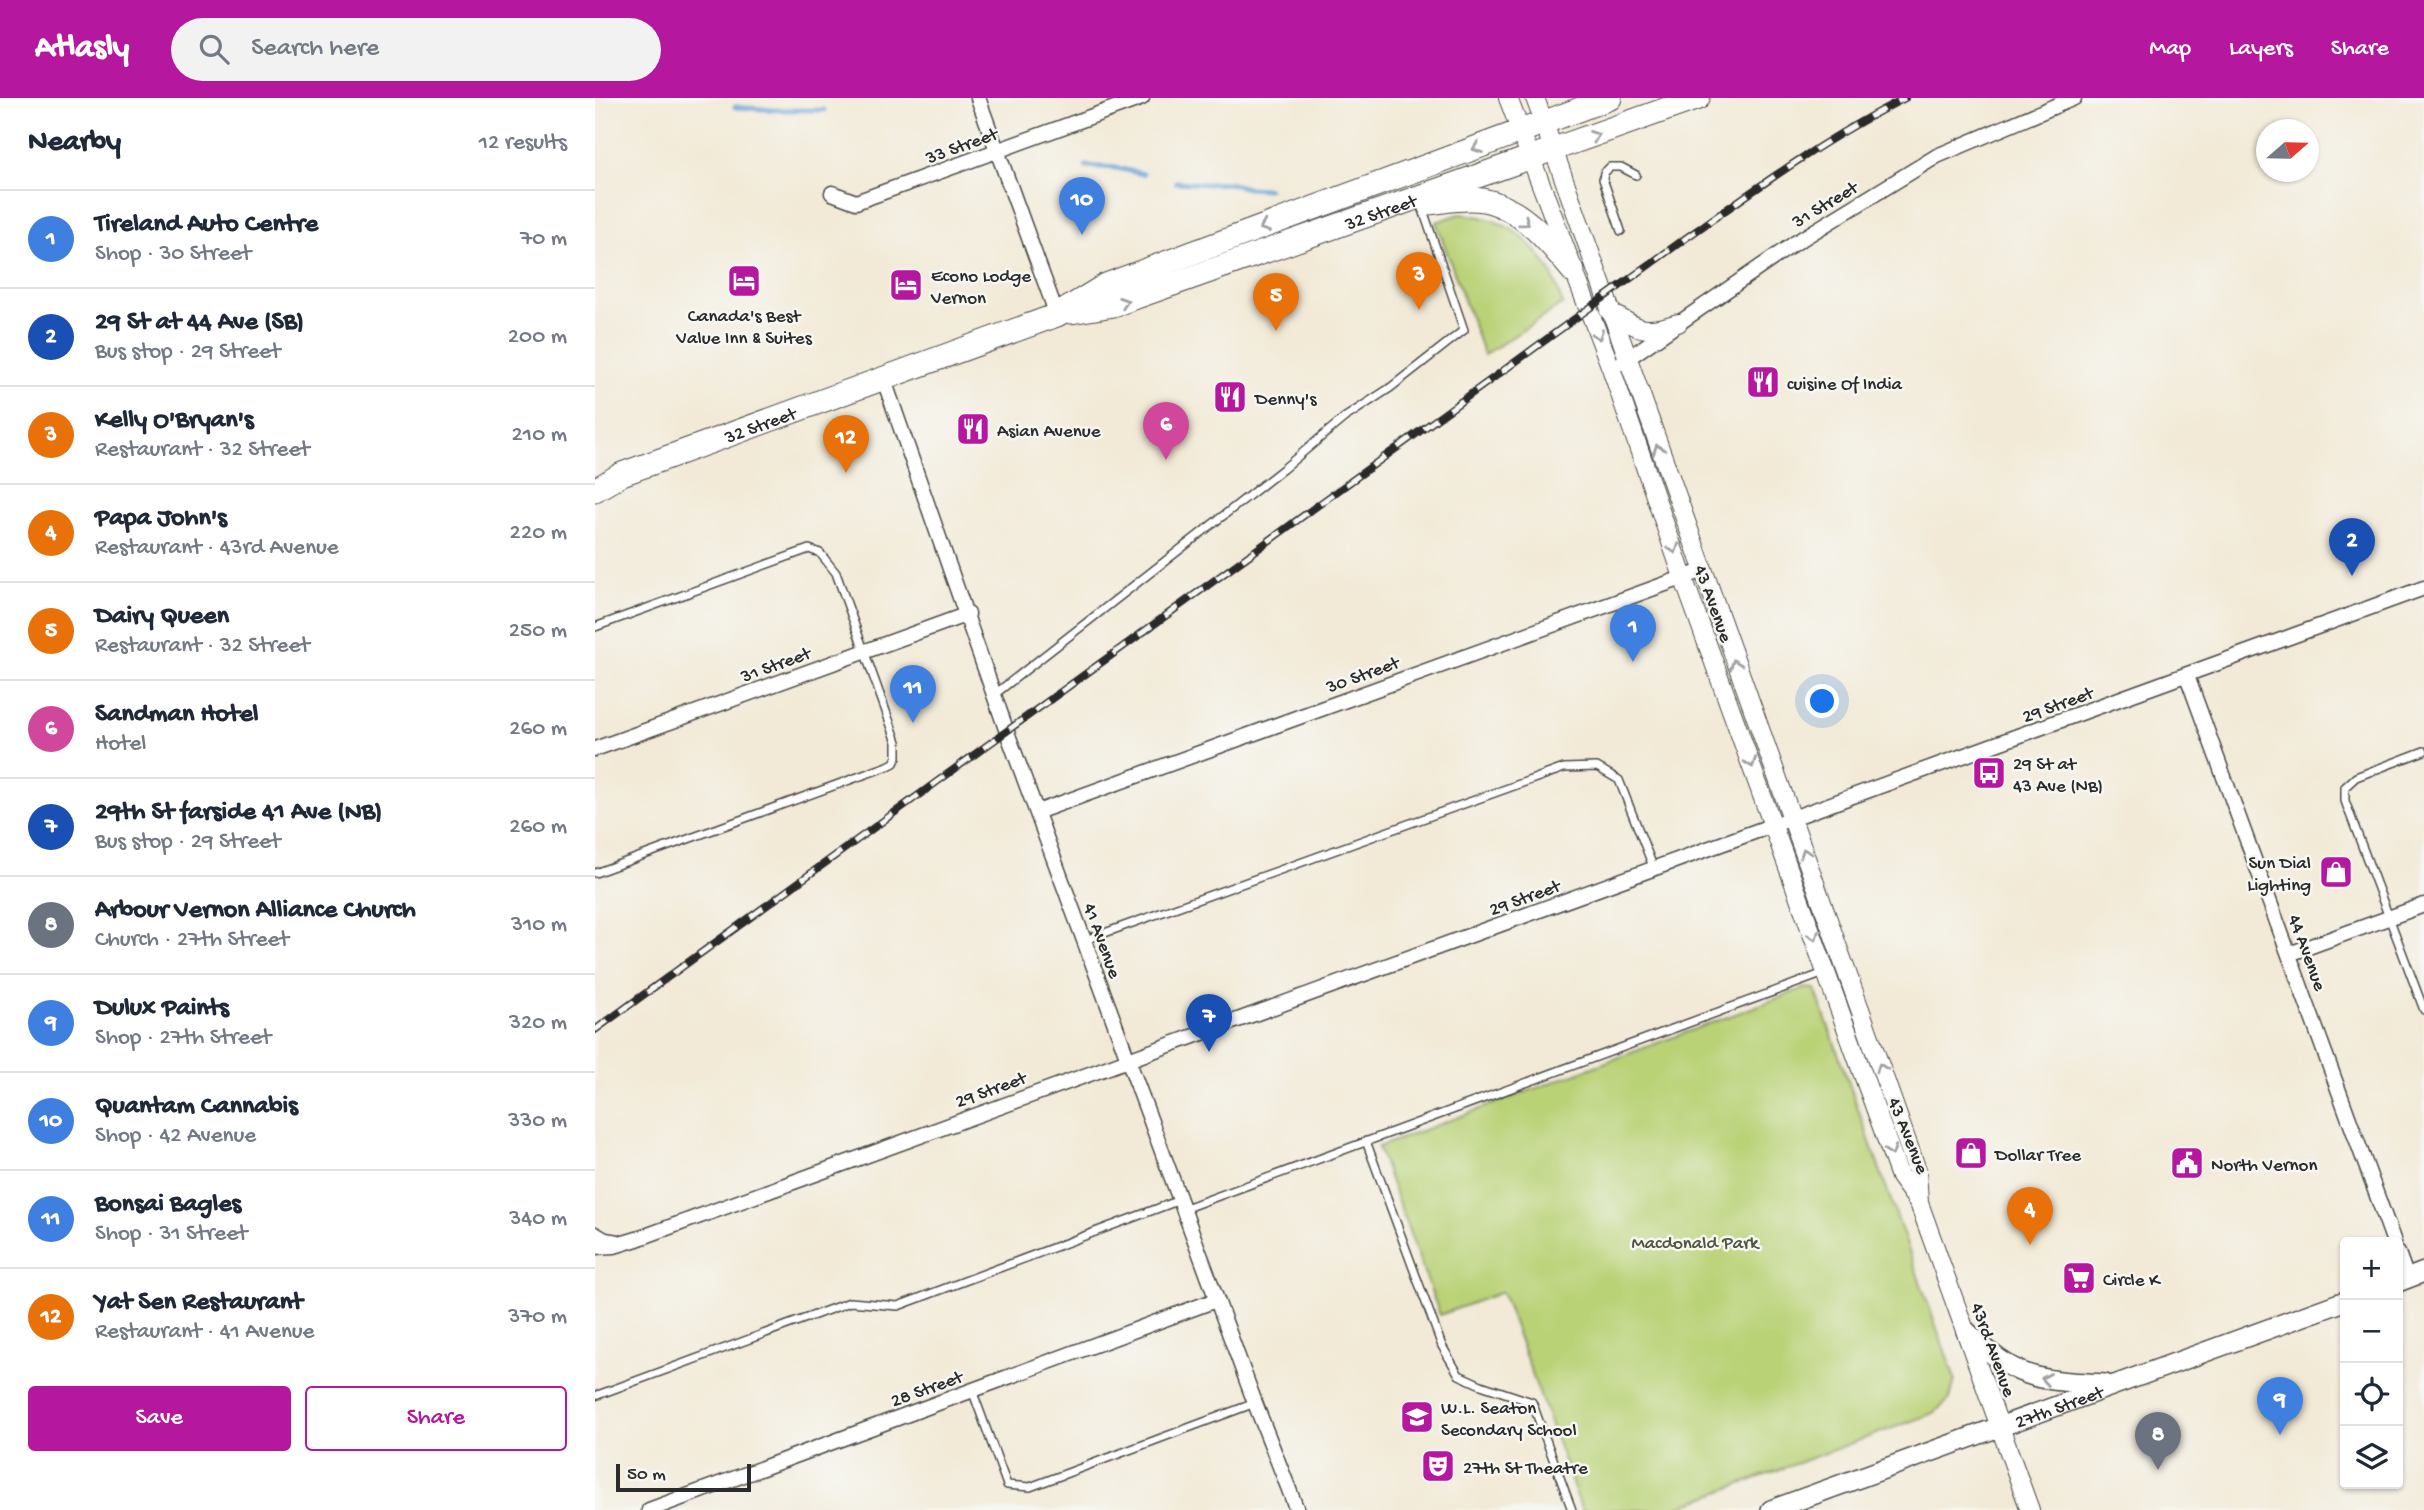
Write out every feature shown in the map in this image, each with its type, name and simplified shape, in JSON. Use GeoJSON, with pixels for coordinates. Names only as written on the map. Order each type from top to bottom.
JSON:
{"type":"FeatureCollection","features":[{"type":"Feature","properties":{"kind":"highway","name":"32 Street"},"geometry":{"type":"LineString","coordinates":[[595,490],[622,474],[1057,315],[1107,285],[1610,98]]}},
{"type":"Feature","properties":{"kind":"highway","name":"32 Street"},"geometry":{"type":"LineString","coordinates":[[1057,315],[1114,306],[1698,98]]}},
{"type":"Feature","properties":{"kind":"highway"},"geometry":{"type":"LineString","coordinates":[[1390,207],[1464,199],[1485,200],[1504,207],[1536,230],[1573,271]]}},
{"type":"Feature","properties":{"kind":"highway","name":"32 Street"},"geometry":{"type":"LineString","coordinates":[[595,476],[622,474]]}},
{"type":"Feature","properties":{"kind":"main road","name":"27th Street"},"geometry":{"type":"LineString","coordinates":[[1771,1510],[2340,1303]]}},
{"type":"Feature","properties":{"kind":"main road"},"geometry":{"type":"LineString","coordinates":[[1966,1331],[1992,1356],[2019,1373],[2046,1381],[2113,1384]]}},
{"type":"Feature","properties":{"kind":"street"},"geometry":{"type":"LineString","coordinates":[[978,98],[1057,315]]}},
{"type":"Feature","properties":{"kind":"street","name":"33 Street"},"geometry":{"type":"LineString","coordinates":[[832,193],[856,202],[1142,98]]}},
{"type":"Feature","properties":{"kind":"street","name":"43 Avenue"},"geometry":{"type":"LineString","coordinates":[[1508,98],[1573,271],[1619,364],[1701,571],[1793,819],[1917,1170],[1919,1203]]}},
{"type":"Feature","properties":{"kind":"street","name":"43 Avenue"},"geometry":{"type":"LineString","coordinates":[[1535,98],[1609,311],[1619,364],[1683,577],[1900,1177],[1919,1203]]}},
{"type":"Feature","properties":{"kind":"street","name":"31 Street"},"geometry":{"type":"LineString","coordinates":[[1619,364],[1795,243],[1937,156],[2074,98]]}},
{"type":"Feature","properties":{"kind":"street"},"geometry":{"type":"LineString","coordinates":[[1609,311],[1639,329],[1654,331],[1678,323]]}},
{"type":"Feature","properties":{"kind":"street","name":"41 Avenue"},"geometry":{"type":"LineString","coordinates":[[884,380],[1037,812],[1216,1300],[1297,1510]]}},
{"type":"Feature","properties":{"kind":"street","name":"30 Street"},"geometry":{"type":"LineString","coordinates":[[1037,812],[1701,571]]}},
{"type":"Feature","properties":{"kind":"street","name":"29 Street"},"geometry":{"type":"LineString","coordinates":[[595,1247],[614,1246],[636,1239],[2424,588]]}},
{"type":"Feature","properties":{"kind":"street","name":"31 Street"},"geometry":{"type":"LineString","coordinates":[[595,749],[968,614]]}},
{"type":"Feature","properties":{"kind":"street","name":"44 Avenue"},"geometry":{"type":"LineString","coordinates":[[2187,676],[2392,1237]]}},
{"type":"Feature","properties":{"kind":"street"},"geometry":{"type":"LineString","coordinates":[[2289,954],[2424,905]]}},
{"type":"Feature","properties":{"kind":"street","name":"43rd Avenue"},"geometry":{"type":"LineString","coordinates":[[1919,1203],[2030,1510]]}},
{"type":"Feature","properties":{"kind":"street","name":"29 Street"},"geometry":{"type":"LineString","coordinates":[[595,1234],[616,1242],[636,1239]]}},
{"type":"Feature","properties":{"kind":"street","name":"28 Street"},"geometry":{"type":"LineString","coordinates":[[649,1510],[1216,1300]]}},
{"type":"Feature","properties":{"kind":"lane"},"geometry":{"type":"LineString","coordinates":[[1621,231],[1602,180],[1610,167],[1621,167],[1636,175]]}},
{"type":"Feature","properties":{"kind":"lane"},"geometry":{"type":"LineString","coordinates":[[995,694],[1283,469],[1344,418],[1390,388],[1464,330],[1421,203]]}},
{"type":"Feature","properties":{"kind":"lane"},"geometry":{"type":"LineString","coordinates":[[595,627],[809,549],[820,553],[836,573],[897,742],[897,757],[894,763],[595,873]]}},
{"type":"Feature","properties":{"kind":"lane"},"geometry":{"type":"LineString","coordinates":[[2424,751],[2356,776],[2345,787],[2345,800],[2424,1010]]}},
{"type":"Feature","properties":{"kind":"lane"},"geometry":{"type":"LineString","coordinates":[[1084,940],[1564,768],[1597,767],[1619,780],[1654,870]]}},
{"type":"Feature","properties":{"kind":"lane"},"geometry":{"type":"LineString","coordinates":[[595,1396],[850,1303],[898,1306],[1366,1141],[1827,971]]}},
{"type":"Feature","properties":{"kind":"lane"},"geometry":{"type":"LineString","coordinates":[[1366,1141],[1442,1346],[1459,1375],[1532,1402],[1572,1510]]}},
{"type":"Feature","properties":{"kind":"lane"},"geometry":{"type":"LineString","coordinates":[[972,1391],[1007,1485],[1030,1487],[1255,1404]]}},
{"type":"Feature","properties":{"kind":"green space"},"geometry":{"type":"Polygon","coordinates":[[[1460,214],[1500,223],[1522,237],[1549,269],[1563,304],[1484,355],[1436,222],[1460,214]]]}},
{"type":"Feature","properties":{"kind":"green space","name":"Macdonald Park"},"geometry":{"type":"Polygon","coordinates":[[[1805,988],[1815,989],[1955,1379],[1950,1399],[1934,1413],[1670,1510],[1582,1510],[1502,1292],[1440,1315],[1378,1147],[1805,988]]]}},
{"type":"Feature","properties":{"kind":"waterway"},"geometry":{"type":"LineString","coordinates":[[735,107],[824,110]]}},
{"type":"Feature","properties":{"kind":"waterway"},"geometry":{"type":"LineString","coordinates":[[1086,166],[1117,168],[1143,174]]}},
{"type":"Feature","properties":{"kind":"waterway"},"geometry":{"type":"LineString","coordinates":[[1176,182],[1228,183],[1247,188],[1268,189]]}},
{"type":"Feature","properties":{"kind":"railway"},"geometry":{"type":"LineString","coordinates":[[595,1030],[1686,238],[1820,146],[1905,98]]}},
{"type":"Feature","properties":{"kind":"place","name":"Quantam Cannabis"},"geometry":{"type":"Point","coordinates":[1082,235]}},
{"type":"Feature","properties":{"kind":"place","name":"Canada's Best Value Inn & Suites"},"geometry":{"type":"Point","coordinates":[744,281]}},
{"type":"Feature","properties":{"kind":"place","name":"Econo Lodge Vernon"},"geometry":{"type":"Point","coordinates":[906,285]}},
{"type":"Feature","properties":{"kind":"place","name":"Kelly O'Bryan's"},"geometry":{"type":"Point","coordinates":[1419,310]}},
{"type":"Feature","properties":{"kind":"place","name":"Dairy Queen"},"geometry":{"type":"Point","coordinates":[1276,331]}},
{"type":"Feature","properties":{"kind":"place","name":"cuisine Of India"},"geometry":{"type":"Point","coordinates":[1763,382]}},
{"type":"Feature","properties":{"kind":"place","name":"Denny's"},"geometry":{"type":"Point","coordinates":[1230,397]}},
{"type":"Feature","properties":{"kind":"place","name":"Asian Avenue"},"geometry":{"type":"Point","coordinates":[973,429]}},
{"type":"Feature","properties":{"kind":"place","name":"Sandman Hotel"},"geometry":{"type":"Point","coordinates":[1166,460]}},
{"type":"Feature","properties":{"kind":"place","name":"Yat Sen Restaurant"},"geometry":{"type":"Point","coordinates":[846,473]}},
{"type":"Feature","properties":{"kind":"place","name":"29 St at 44 Ave (SB)"},"geometry":{"type":"Point","coordinates":[2352,576]}},
{"type":"Feature","properties":{"kind":"place","name":"Tireland Auto Centre"},"geometry":{"type":"Point","coordinates":[1633,662]}},
{"type":"Feature","properties":{"kind":"place","name":"Bonsai Bagles"},"geometry":{"type":"Point","coordinates":[913,723]}},
{"type":"Feature","properties":{"kind":"place","name":"29 St at 43 Ave (NB)"},"geometry":{"type":"Point","coordinates":[1989,773]}},
{"type":"Feature","properties":{"kind":"place","name":"Sun Dial Lighting"},"geometry":{"type":"Point","coordinates":[2336,872]}},
{"type":"Feature","properties":{"kind":"place","name":"29th St farside 41 Ave (NB)"},"geometry":{"type":"Point","coordinates":[1209,1052]}},
{"type":"Feature","properties":{"kind":"place","name":"Dollar Tree"},"geometry":{"type":"Point","coordinates":[1971,1153]}},
{"type":"Feature","properties":{"kind":"place","name":"North Vernon"},"geometry":{"type":"Point","coordinates":[2187,1163]}},
{"type":"Feature","properties":{"kind":"place","name":"Papa John's"},"geometry":{"type":"Point","coordinates":[2030,1245]}},
{"type":"Feature","properties":{"kind":"place","name":"Circle K"},"geometry":{"type":"Point","coordinates":[2079,1278]}},
{"type":"Feature","properties":{"kind":"place","name":"W.L. Seaton Secondary School"},"geometry":{"type":"Point","coordinates":[1417,1417]}},
{"type":"Feature","properties":{"kind":"place","name":"Dulux Paints"},"geometry":{"type":"Point","coordinates":[2280,1435]}},
{"type":"Feature","properties":{"kind":"place","name":"27th St Theatre"},"geometry":{"type":"Point","coordinates":[1438,1466]}},
{"type":"Feature","properties":{"kind":"place","name":"Arbour Vernon Alliance Church"},"geometry":{"type":"Point","coordinates":[2158,1470]}}]}
